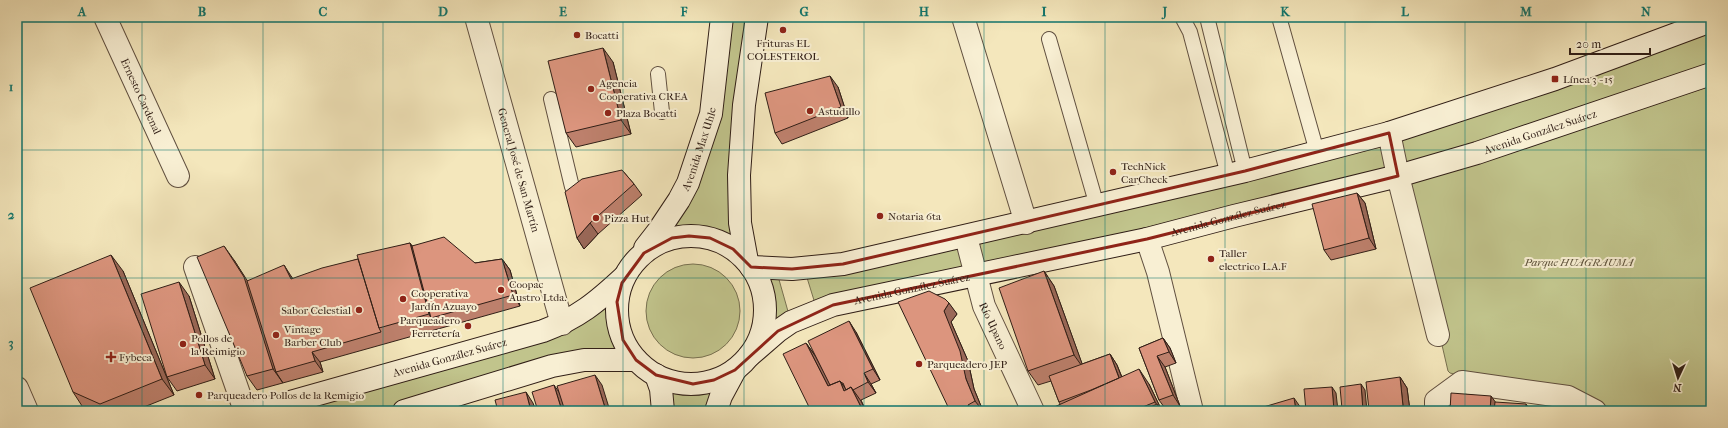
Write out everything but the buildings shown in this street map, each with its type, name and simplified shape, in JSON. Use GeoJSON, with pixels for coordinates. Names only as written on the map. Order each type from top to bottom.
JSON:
{"type":"FeatureCollection","features":[{"type":"Feature","properties":{"kind":"main road","name":"Ernesto Cardenal"},"geometry":{"type":"LineString","coordinates":[[105,17],[178,176]]}},
{"type":"Feature","properties":{"kind":"main road","name":"General José de San Martín"},"geometry":{"type":"LineString","coordinates":[[476,17],[562,324]]}},
{"type":"Feature","properties":{"kind":"main road","name":"Avenida Max Uhle"},"geometry":{"type":"LineString","coordinates":[[629,270],[660,230],[688,183],[711,114],[722,17]]}},
{"type":"Feature","properties":{"kind":"main road"},"geometry":{"type":"LineString","coordinates":[[749,264],[740,223],[739,175],[744,105],[757,17]]}},
{"type":"Feature","properties":{"kind":"main road"},"geometry":{"type":"LineString","coordinates":[[963,17],[1026,223]]}},
{"type":"Feature","properties":{"kind":"main road"},"geometry":{"type":"LineString","coordinates":[[749,264],[792,270],[843,264],[966,237],[1237,173],[1388,133],[1555,79],[1711,21]]}},
{"type":"Feature","properties":{"kind":"main road","name":"Avenida González Suárez"},"geometry":{"type":"LineString","coordinates":[[742,363],[778,331],[791,322],[828,306],[1147,239],[1398,176],[1477,153],[1711,74]]}},
{"type":"Feature","properties":{"kind":"main road"},"geometry":{"type":"LineString","coordinates":[[1388,133],[1438,335]]}},
{"type":"Feature","properties":{"kind":"main road"},"geometry":{"type":"LineString","coordinates":[[716,411],[721,396],[742,363],[758,342],[764,327],[764,297],[759,280],[749,264],[733,249],[710,238],[689,236],[672,238],[644,252],[629,270],[622,283],[617,302],[618,322],[623,340],[636,360],[656,375],[671,381],[693,384],[714,380],[742,363]]}},
{"type":"Feature","properties":{"kind":"main road","name":"Río Upano"},"geometry":{"type":"LineString","coordinates":[[966,237],[977,274],[984,306],[1033,411]]}},
{"type":"Feature","properties":{"kind":"main road"},"geometry":{"type":"LineString","coordinates":[[1147,239],[1158,272],[1192,411]]}},
{"type":"Feature","properties":{"kind":"main road"},"geometry":{"type":"LineString","coordinates":[[195,267],[245,411]]}},
{"type":"Feature","properties":{"kind":"main road","name":"Avenida González Suárez"},"geometry":{"type":"LineString","coordinates":[[258,411],[543,331],[562,324],[583,312],[602,297],[629,270]]}},
{"type":"Feature","properties":{"kind":"main road"},"geometry":{"type":"LineString","coordinates":[[404,411],[552,366],[584,360],[636,360]]}},
{"type":"Feature","properties":{"kind":"main road"},"geometry":{"type":"LineString","coordinates":[[656,375],[661,389],[663,411]]}},
{"type":"Feature","properties":{"kind":"main road"},"geometry":{"type":"LineString","coordinates":[[1436,406],[1462,382],[1568,396],[1595,411]]}},
{"type":"Feature","properties":{"kind":"main road"},"geometry":{"type":"LineString","coordinates":[[17,388],[27,411]]}},
{"type":"Feature","properties":{"kind":"lane"},"geometry":{"type":"LineString","coordinates":[[1182,17],[1190,32],[1237,173]]}},
{"type":"Feature","properties":{"kind":"lane"},"geometry":{"type":"LineString","coordinates":[[1207,17],[1237,173]]}},
{"type":"Feature","properties":{"kind":"lane"},"geometry":{"type":"LineString","coordinates":[[1279,17],[1317,152]]}},
{"type":"Feature","properties":{"kind":"lane"},"geometry":{"type":"LineString","coordinates":[[1049,39],[1098,206]]}},
{"type":"Feature","properties":{"kind":"lane"},"geometry":{"type":"LineString","coordinates":[[658,74],[662,112]]}},
{"type":"Feature","properties":{"kind":"lane"},"geometry":{"type":"LineString","coordinates":[[551,99],[572,187]]}},
{"type":"Feature","properties":{"kind":"highlighted area"},"geometry":{"type":"Polygon","coordinates":[[[1389,133],[1398,176],[1147,239],[833,305],[778,331],[735,370],[714,380],[693,384],[656,375],[636,360],[623,340],[617,302],[622,283],[644,253],[672,238],[689,236],[710,238],[733,249],[751,267],[792,269],[843,264],[1245,171],[1389,133]]]}},
{"type":"Feature","properties":{"kind":"green space"},"geometry":{"type":"Polygon","coordinates":[[[722,17],[757,17],[744,105],[751,267],[776,269],[791,322],[758,342],[764,320],[764,297],[759,282],[752,269],[730,248],[717,241],[703,237],[687,236],[672,238],[655,245],[632,264],[659,230],[688,183],[722,17]]]}},
{"type":"Feature","properties":{"kind":"green space"},"geometry":{"type":"Polygon","coordinates":[[[1711,21],[1711,74],[1569,122],[817,310],[804,268],[1267,166],[1711,21]]]}},
{"type":"Feature","properties":{"kind":"green space","name":"Parque HUAGRAUMA"},"geometry":{"type":"Polygon","coordinates":[[[1711,84],[1711,411],[1602,411],[1450,373],[1448,371],[1405,185],[1711,84]]]}},
{"type":"Feature","properties":{"kind":"green space"},"geometry":{"type":"Polygon","coordinates":[[[693,264],[711,268],[726,278],[736,293],[740,311],[736,329],[726,344],[711,354],[693,358],[675,354],[660,344],[650,329],[646,311],[650,293],[660,278],[675,268],[693,264]]]}},
{"type":"Feature","properties":{"kind":"green space"},"geometry":{"type":"Polygon","coordinates":[[[622,283],[618,317],[624,342],[629,350],[611,359],[405,411],[258,411],[543,331],[622,283]]]}},
{"type":"Feature","properties":{"kind":"green space"},"geometry":{"type":"Polygon","coordinates":[[[735,370],[716,411],[663,411],[656,375],[678,382],[696,383],[714,379],[735,370]]]}},
{"type":"Feature","properties":{"kind":"place","name":"Frituras EL COLESTEROL"},"geometry":{"type":"Point","coordinates":[783,30]}},
{"type":"Feature","properties":{"kind":"place","name":"Bocatti"},"geometry":{"type":"Point","coordinates":[577,35]}},
{"type":"Feature","properties":{"kind":"place","name":"Línea 3 - 15"},"geometry":{"type":"Point","coordinates":[1555,79]}},
{"type":"Feature","properties":{"kind":"place","name":"Agencia Cooperativa CREA"},"geometry":{"type":"Point","coordinates":[591,89]}},
{"type":"Feature","properties":{"kind":"place","name":"Astudillo"},"geometry":{"type":"Point","coordinates":[810,111]}},
{"type":"Feature","properties":{"kind":"place","name":"Plaza Bocatti"},"geometry":{"type":"Point","coordinates":[608,113]}},
{"type":"Feature","properties":{"kind":"place","name":"TechNick CarCheck"},"geometry":{"type":"Point","coordinates":[1113,172]}},
{"type":"Feature","properties":{"kind":"place","name":"Notaria 6ta"},"geometry":{"type":"Point","coordinates":[880,216]}},
{"type":"Feature","properties":{"kind":"place","name":"Pizza Hut"},"geometry":{"type":"Point","coordinates":[596,218]}},
{"type":"Feature","properties":{"kind":"place","name":"Taller electrico L.A.F"},"geometry":{"type":"Point","coordinates":[1211,259]}},
{"type":"Feature","properties":{"kind":"place","name":"Coopac Austro Ltda."},"geometry":{"type":"Point","coordinates":[501,290]}},
{"type":"Feature","properties":{"kind":"place","name":"Cooperativa Jardín Azuayo"},"geometry":{"type":"Point","coordinates":[403,299]}},
{"type":"Feature","properties":{"kind":"place","name":"Sabor Celestial"},"geometry":{"type":"Point","coordinates":[359,310]}},
{"type":"Feature","properties":{"kind":"place","name":"Parqueadero Ferretería"},"geometry":{"type":"Point","coordinates":[468,326]}},
{"type":"Feature","properties":{"kind":"place","name":"Vintage Barber Club"},"geometry":{"type":"Point","coordinates":[276,335]}},
{"type":"Feature","properties":{"kind":"place","name":"Pollos de la Reimigio"},"geometry":{"type":"Point","coordinates":[183,344]}},
{"type":"Feature","properties":{"kind":"place","name":"Fybeca"},"geometry":{"type":"Point","coordinates":[111,357]}},
{"type":"Feature","properties":{"kind":"place","name":"Parqueadero JEP"},"geometry":{"type":"Point","coordinates":[919,364]}},
{"type":"Feature","properties":{"kind":"place","name":"Parqueadero Pollos de la Remigio"},"geometry":{"type":"Point","coordinates":[199,395]}}]}
